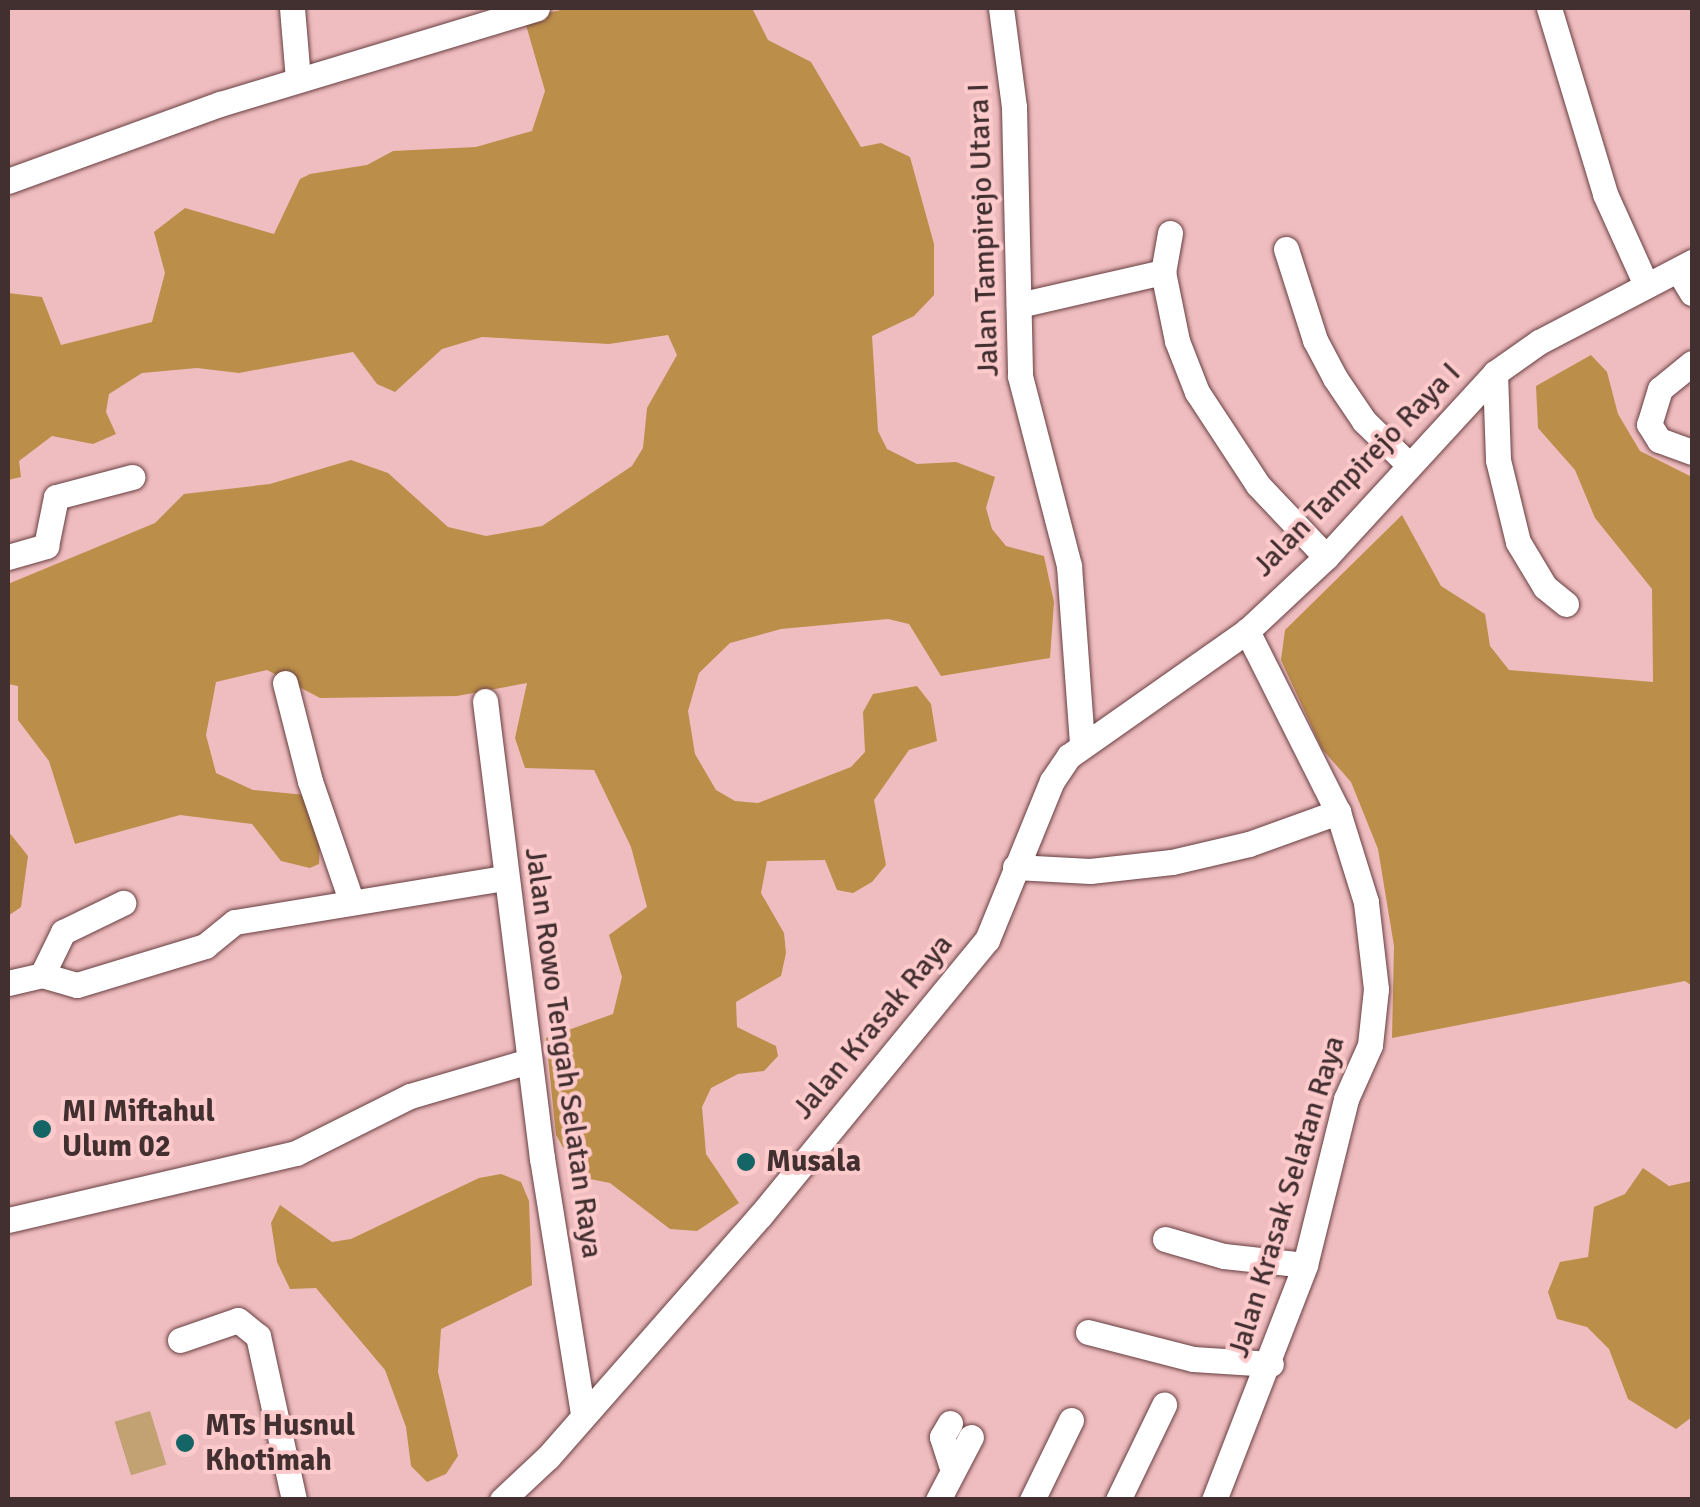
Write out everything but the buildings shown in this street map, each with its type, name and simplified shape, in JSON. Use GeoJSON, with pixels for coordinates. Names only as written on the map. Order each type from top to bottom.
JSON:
{"type":"FeatureCollection","features":[{"type":"Feature","properties":{"kind":"street"},"geometry":{"type":"LineString","coordinates":[[292,8],[298,80]]}},
{"type":"Feature","properties":{"kind":"street","name":"Jalan Tampirejo Utara I"},"geometry":{"type":"LineString","coordinates":[[1001,8],[1014,107],[1020,376],[1069,566],[1082,744]]}},
{"type":"Feature","properties":{"kind":"street"},"geometry":{"type":"LineString","coordinates":[[1549,8],[1604,194],[1646,285]]}},
{"type":"Feature","properties":{"kind":"street"},"geometry":{"type":"LineString","coordinates":[[8,182],[298,80],[526,9]]}},
{"type":"Feature","properties":{"kind":"street"},"geometry":{"type":"LineString","coordinates":[[1170,233],[1163,272],[1177,342],[1210,419],[1258,486],[1326,557]]}},
{"type":"Feature","properties":{"kind":"street"},"geometry":{"type":"LineString","coordinates":[[1286,249],[1315,340],[1335,378],[1364,421],[1408,463]]}},
{"type":"Feature","properties":{"kind":"street"},"geometry":{"type":"LineString","coordinates":[[1685,266],[1692,293]]}},
{"type":"Feature","properties":{"kind":"street","name":"Jalan Tampirejo Raya I"},"geometry":{"type":"LineString","coordinates":[[1082,744],[1247,631],[1326,557],[1408,463],[1495,373],[1685,266]]}},
{"type":"Feature","properties":{"kind":"street"},"geometry":{"type":"LineString","coordinates":[[1019,305],[1163,272]]}},
{"type":"Feature","properties":{"kind":"street"},"geometry":{"type":"LineString","coordinates":[[1692,363],[1660,389],[1649,424],[1659,440],[1692,452]]}},
{"type":"Feature","properties":{"kind":"street"},"geometry":{"type":"LineString","coordinates":[[1495,373],[1498,460],[1518,542],[1545,587],[1566,604]]}},
{"type":"Feature","properties":{"kind":"street"},"geometry":{"type":"LineString","coordinates":[[8,557],[46,546],[56,497],[132,477]]}},
{"type":"Feature","properties":{"kind":"street","name":"Jalan Krasak Selatan Raya"},"geometry":{"type":"LineString","coordinates":[[1214,1500],[1272,1364],[1305,1265],[1346,1099],[1370,1045],[1376,990],[1366,902],[1338,812],[1247,631]]}},
{"type":"Feature","properties":{"kind":"street"},"geometry":{"type":"LineString","coordinates":[[286,684],[310,782],[351,900]]}},
{"type":"Feature","properties":{"kind":"street","name":"Jalan Rowo Tengah Selatan Raya"},"geometry":{"type":"LineString","coordinates":[[485,702],[529,1062],[583,1413]]}},
{"type":"Feature","properties":{"kind":"street","name":"Jalan Krasak Raya"},"geometry":{"type":"LineString","coordinates":[[502,1500],[760,1216],[988,940],[1052,780],[1082,744]]}},
{"type":"Feature","properties":{"kind":"street"},"geometry":{"type":"LineString","coordinates":[[1014,867],[1090,871],[1172,862],[1249,844],[1338,812]]}},
{"type":"Feature","properties":{"kind":"street"},"geometry":{"type":"LineString","coordinates":[[8,982],[42,975],[77,985],[205,946],[235,922],[504,878]]}},
{"type":"Feature","properties":{"kind":"street"},"geometry":{"type":"LineString","coordinates":[[42,975],[63,932],[123,903]]}},
{"type":"Feature","properties":{"kind":"street"},"geometry":{"type":"LineString","coordinates":[[8,1220],[296,1153],[410,1096],[529,1062]]}},
{"type":"Feature","properties":{"kind":"street"},"geometry":{"type":"LineString","coordinates":[[1165,1239],[1224,1256],[1305,1265]]}},
{"type":"Feature","properties":{"kind":"street"},"geometry":{"type":"LineString","coordinates":[[180,1340],[238,1320],[258,1336],[294,1500]]}},
{"type":"Feature","properties":{"kind":"street"},"geometry":{"type":"LineString","coordinates":[[1088,1332],[1193,1359],[1272,1364]]}},
{"type":"Feature","properties":{"kind":"street"},"geometry":{"type":"LineString","coordinates":[[1118,1500],[1164,1404]]}},
{"type":"Feature","properties":{"kind":"street"},"geometry":{"type":"LineString","coordinates":[[1032,1500],[1071,1420]]}},
{"type":"Feature","properties":{"kind":"street"},"geometry":{"type":"LineString","coordinates":[[938,1500],[954,1470],[942,1436],[961,1430]]}},
{"type":"Feature","properties":{"kind":"shaded area"},"geometry":{"type":"Polygon","coordinates":[[[570,8],[752,8],[768,40],[811,62],[861,147],[881,143],[910,157],[934,244],[934,295],[914,316],[872,336],[878,431],[887,449],[917,464],[956,462],[995,477],[986,508],[992,529],[1006,546],[1044,556],[1054,602],[1050,658],[941,676],[909,624],[888,619],[781,629],[730,643],[699,673],[688,711],[695,754],[716,790],[735,801],[758,803],[851,767],[865,752],[863,712],[873,694],[917,686],[931,704],[937,741],[909,750],[874,800],[886,865],[872,882],[853,893],[837,890],[825,860],[767,861],[761,893],[784,933],[786,953],[781,976],[736,1002],[737,1027],[776,1046],[778,1056],[764,1071],[738,1074],[711,1088],[702,1107],[706,1154],[739,1203],[697,1231],[670,1229],[610,1183],[580,1177],[556,1135],[546,1038],[613,1014],[622,977],[609,935],[647,907],[631,847],[594,770],[525,768],[515,738],[527,683],[457,696],[320,698],[267,670],[216,682],[206,735],[216,773],[253,790],[306,795],[320,843],[319,864],[310,868],[281,861],[252,824],[180,815],[75,844],[49,761],[18,720],[18,686],[8,684],[8,584],[155,523],[184,494],[270,484],[351,460],[388,473],[448,527],[486,536],[542,526],[632,466],[643,448],[647,408],[677,355],[668,335],[609,344],[482,337],[442,349],[395,392],[377,384],[353,352],[239,373],[197,368],[142,373],[109,394],[106,412],[116,434],[93,444],[52,436],[19,461],[21,477],[8,480],[8,293],[42,297],[61,345],[152,322],[165,273],[154,232],[185,208],[274,234],[300,179],[310,174],[367,165],[393,151],[476,147],[532,131],[545,91],[524,18],[570,8]]]}},
{"type":"Feature","properties":{"kind":"shaded area"},"geometry":{"type":"Polygon","coordinates":[[[1591,355],[1607,372],[1618,414],[1640,451],[1692,477],[1692,986],[1685,981],[1392,1038],[1394,946],[1378,849],[1351,782],[1322,749],[1281,660],[1285,630],[1402,515],[1441,586],[1485,614],[1490,646],[1509,670],[1653,682],[1652,589],[1595,518],[1575,470],[1538,428],[1536,386],[1591,355]]]}},
{"type":"Feature","properties":{"kind":"shaded area"},"geometry":{"type":"Polygon","coordinates":[[[8,831],[28,856],[21,907],[8,916],[8,831]]]}},
{"type":"Feature","properties":{"kind":"shaded area"},"geometry":{"type":"Polygon","coordinates":[[[1643,1168],[1669,1186],[1692,1181],[1692,1417],[1676,1429],[1628,1399],[1609,1349],[1587,1327],[1557,1319],[1548,1292],[1560,1262],[1588,1257],[1594,1207],[1625,1194],[1643,1168]]]}},
{"type":"Feature","properties":{"kind":"shaded area"},"geometry":{"type":"Polygon","coordinates":[[[501,1174],[521,1182],[529,1201],[532,1285],[441,1329],[438,1372],[458,1456],[446,1474],[427,1482],[411,1466],[406,1427],[385,1370],[316,1288],[290,1289],[277,1262],[271,1223],[280,1205],[332,1242],[351,1239],[479,1178],[501,1174]]]}},
{"type":"Feature","properties":{"kind":"shaded area"},"geometry":{"type":"Polygon","coordinates":[[[150,1411],[166,1465],[131,1475],[115,1422],[150,1411]]]}},
{"type":"Feature","properties":{"kind":"place","name":"MI Miftahul Ulum 02"},"geometry":{"type":"Point","coordinates":[42,1129]}},
{"type":"Feature","properties":{"kind":"place","name":"Musala"},"geometry":{"type":"Point","coordinates":[746,1162]}},
{"type":"Feature","properties":{"kind":"place","name":"MTs Husnul Khotimah"},"geometry":{"type":"Point","coordinates":[185,1443]}}]}
